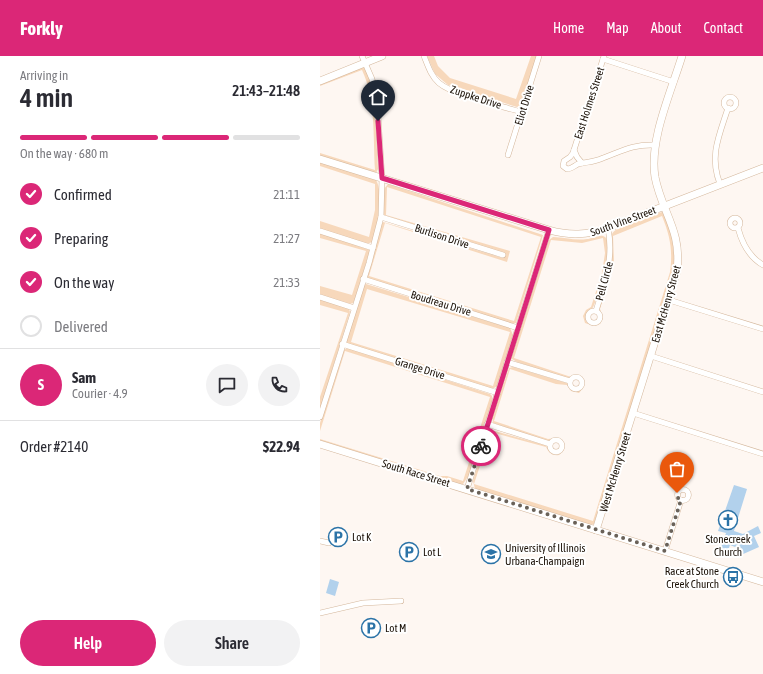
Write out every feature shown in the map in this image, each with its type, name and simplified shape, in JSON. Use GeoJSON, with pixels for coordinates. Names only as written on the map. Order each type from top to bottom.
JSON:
{"type":"FeatureCollection","features":[{"type":"Feature","properties":{"kind":"street"},"geometry":{"type":"LineString","coordinates":[[320,81],[364,60],[382,56]]}},
{"type":"Feature","properties":{"kind":"street","name":"Zuppke Drive"},"geometry":{"type":"LineString","coordinates":[[424,56],[432,73],[443,85],[456,92],[521,112]]}},
{"type":"Feature","properties":{"kind":"street","name":"Eliot Drive"},"geometry":{"type":"LineString","coordinates":[[508,155],[539,56]]}},
{"type":"Feature","properties":{"kind":"street","name":"East McHenry Street"},"geometry":{"type":"LineString","coordinates":[[633,413],[677,271],[678,254],[676,234],[656,178],[654,161],[655,146],[682,56]]}},
{"type":"Feature","properties":{"kind":"street"},"geometry":{"type":"LineString","coordinates":[[603,58],[674,82]]}},
{"type":"Feature","properties":{"kind":"street","name":"East Holmes Street"},"geometry":{"type":"LineString","coordinates":[[582,163],[569,169],[563,166],[564,161],[570,157],[574,150],[603,58]]}},
{"type":"Feature","properties":{"kind":"street"},"geometry":{"type":"LineString","coordinates":[[320,417],[373,248],[381,217],[382,178],[377,100],[372,79],[364,60]]}},
{"type":"Feature","properties":{"kind":"street"},"geometry":{"type":"LineString","coordinates":[[720,184],[715,167],[715,151],[728,108]]}},
{"type":"Feature","properties":{"kind":"street"},"geometry":{"type":"LineString","coordinates":[[574,150],[582,163],[604,158],[625,148],[646,145],[655,146]]}},
{"type":"Feature","properties":{"kind":"street","name":"South Vine Street"},"geometry":{"type":"LineString","coordinates":[[320,159],[562,234],[580,235],[593,233],[608,228],[763,168]]}},
{"type":"Feature","properties":{"kind":"street","name":"Burlison Drive"},"geometry":{"type":"LineString","coordinates":[[381,217],[504,256]]}},
{"type":"Feature","properties":{"kind":"street","name":"Pell Circle"},"geometry":{"type":"LineString","coordinates":[[596,311],[610,262],[608,228]]}},
{"type":"Feature","properties":{"kind":"street"},"geometry":{"type":"LineString","coordinates":[[738,228],[741,240],[747,251],[763,265]]}},
{"type":"Feature","properties":{"kind":"street"},"geometry":{"type":"LineString","coordinates":[[467,489],[549,230]]}},
{"type":"Feature","properties":{"kind":"street"},"geometry":{"type":"LineString","coordinates":[[320,231],[373,248]]}},
{"type":"Feature","properties":{"kind":"street","name":"Boudreau Drive"},"geometry":{"type":"LineString","coordinates":[[363,280],[518,328]]}},
{"type":"Feature","properties":{"kind":"street"},"geometry":{"type":"LineString","coordinates":[[320,297],[354,308]]}},
{"type":"Feature","properties":{"kind":"street"},"geometry":{"type":"LineString","coordinates":[[669,300],[763,329]]}},
{"type":"Feature","properties":{"kind":"street","name":"Grange Drive"},"geometry":{"type":"LineString","coordinates":[[342,344],[498,392]]}},
{"type":"Feature","properties":{"kind":"street"},"geometry":{"type":"LineString","coordinates":[[651,356],[763,392]]}},
{"type":"Feature","properties":{"kind":"street"},"geometry":{"type":"LineString","coordinates":[[508,362],[570,382]]}},
{"type":"Feature","properties":{"kind":"street"},"geometry":{"type":"LineString","coordinates":[[633,413],[763,454]]}},
{"type":"Feature","properties":{"kind":"street","name":"West McHenry Street"},"geometry":{"type":"LineString","coordinates":[[596,530],[633,413]]}},
{"type":"Feature","properties":{"kind":"street"},"geometry":{"type":"LineString","coordinates":[[488,424],[550,444]]}},
{"type":"Feature","properties":{"kind":"street","name":"South Race Street"},"geometry":{"type":"LineString","coordinates":[[320,444],[763,582]]}},
{"type":"Feature","properties":{"kind":"street"},"geometry":{"type":"LineString","coordinates":[[665,551],[681,500]]}},
{"type":"Feature","properties":{"kind":"street"},"geometry":{"type":"LineString","coordinates":[[320,541],[329,543]]}},
{"type":"Feature","properties":{"kind":"street"},"geometry":{"type":"LineString","coordinates":[[320,613],[362,603],[401,601]]}},
{"type":"Feature","properties":{"kind":"shaded area"},"geometry":{"type":"Polygon","coordinates":[[[427,56],[434,56],[438,66],[450,78],[516,99],[531,56],[537,56],[521,105],[517,107],[448,85],[435,74],[427,56]]]}},
{"type":"Feature","properties":{"kind":"shaded area"},"geometry":{"type":"Polygon","coordinates":[[[363,66],[365,67],[374,93],[378,169],[376,173],[320,157],[320,153],[375,170],[372,106],[370,94],[362,70],[320,86],[320,84],[363,66]]]}},
{"type":"Feature","properties":{"kind":"shaded area"},"geometry":{"type":"Polygon","coordinates":[[[320,162],[376,180],[380,194],[380,202],[378,220],[372,242],[367,244],[320,229],[320,221],[369,237],[375,210],[375,184],[320,166],[320,162]]]}},
{"type":"Feature","properties":{"kind":"shaded area"},"geometry":{"type":"Polygon","coordinates":[[[388,184],[543,235],[516,323],[511,324],[369,279],[367,276],[383,222],[503,258],[505,254],[384,215],[384,189],[388,184]],[[387,187],[386,215],[510,251],[507,262],[385,223],[369,276],[514,321],[541,237],[387,187]]]}},
{"type":"Feature","properties":{"kind":"shaded area"},"geometry":{"type":"Polygon","coordinates":[[[662,212],[664,213],[673,238],[675,268],[594,524],[589,525],[475,489],[473,481],[488,432],[495,431],[545,445],[555,455],[558,455],[563,449],[562,442],[559,440],[549,442],[493,423],[492,417],[509,368],[513,367],[567,383],[573,391],[580,390],[582,386],[582,381],[579,377],[570,379],[517,362],[511,357],[549,240],[553,237],[578,240],[589,239],[596,236],[605,237],[608,250],[604,272],[595,304],[586,316],[586,321],[588,323],[597,324],[601,319],[599,308],[612,265],[612,234],[620,227],[662,212]]]}},
{"type":"Feature","properties":{"kind":"shaded area"},"geometry":{"type":"Polygon","coordinates":[[[320,233],[370,250],[353,303],[350,304],[320,295],[320,286],[352,295],[366,251],[320,238],[320,233]]]}},
{"type":"Feature","properties":{"kind":"shaded area"},"geometry":{"type":"Polygon","coordinates":[[[366,284],[510,328],[513,335],[497,386],[494,388],[489,388],[347,343],[346,341],[364,285],[366,284]],[[367,289],[351,342],[493,386],[510,332],[367,289]]]}},
{"type":"Feature","properties":{"kind":"shaded area"},"geometry":{"type":"Polygon","coordinates":[[[320,299],[349,309],[350,312],[320,409],[320,397],[348,313],[320,305],[320,299]]]}},
{"type":"Feature","properties":{"kind":"shaded area"},"geometry":{"type":"Polygon","coordinates":[[[347,348],[490,394],[492,396],[492,401],[469,475],[463,484],[458,484],[320,442],[320,439],[440,476],[447,476],[463,481],[490,397],[345,351],[320,431],[320,423],[343,351],[347,348]]]}},
{"type":"Feature","properties":{"kind":"building","name":"Stonecreek Church"},"geometry":{"type":"Polygon","coordinates":[[[734,485],[747,489],[734,531],[743,534],[758,526],[761,533],[754,536],[759,547],[741,555],[737,546],[735,547],[730,545],[728,551],[720,549],[726,533],[718,531],[734,485]]]}},
{"type":"Feature","properties":{"kind":"building"},"geometry":{"type":"Polygon","coordinates":[[[330,579],[339,582],[335,596],[326,593],[330,579]]]}},
{"type":"Feature","properties":{"kind":"way so far"},"geometry":{"type":"LineString","coordinates":[[481,446],[467,489],[665,551],[681,500],[678,498],[677,493]]}},
{"type":"Feature","properties":{"kind":"place","name":"Stonecreek Church"},"geometry":{"type":"Point","coordinates":[728,520]}},
{"type":"Feature","properties":{"kind":"place","name":"Lot K"},"geometry":{"type":"Point","coordinates":[338,537]}},
{"type":"Feature","properties":{"kind":"place","name":"Lot L"},"geometry":{"type":"Point","coordinates":[409,552]}},
{"type":"Feature","properties":{"kind":"place","name":"University of Illinois Urbana-Champaign"},"geometry":{"type":"Point","coordinates":[491,554]}},
{"type":"Feature","properties":{"kind":"place","name":"Race at Stone Creek Church"},"geometry":{"type":"Point","coordinates":[733,577]}},
{"type":"Feature","properties":{"kind":"place","name":"Lot M"},"geometry":{"type":"Point","coordinates":[371,628]}},
{"type":"Feature","properties":{"kind":"route"},"geometry":{"type":"LineString","coordinates":[[378,121],[382,178],[549,230],[481,446]]}}]}
